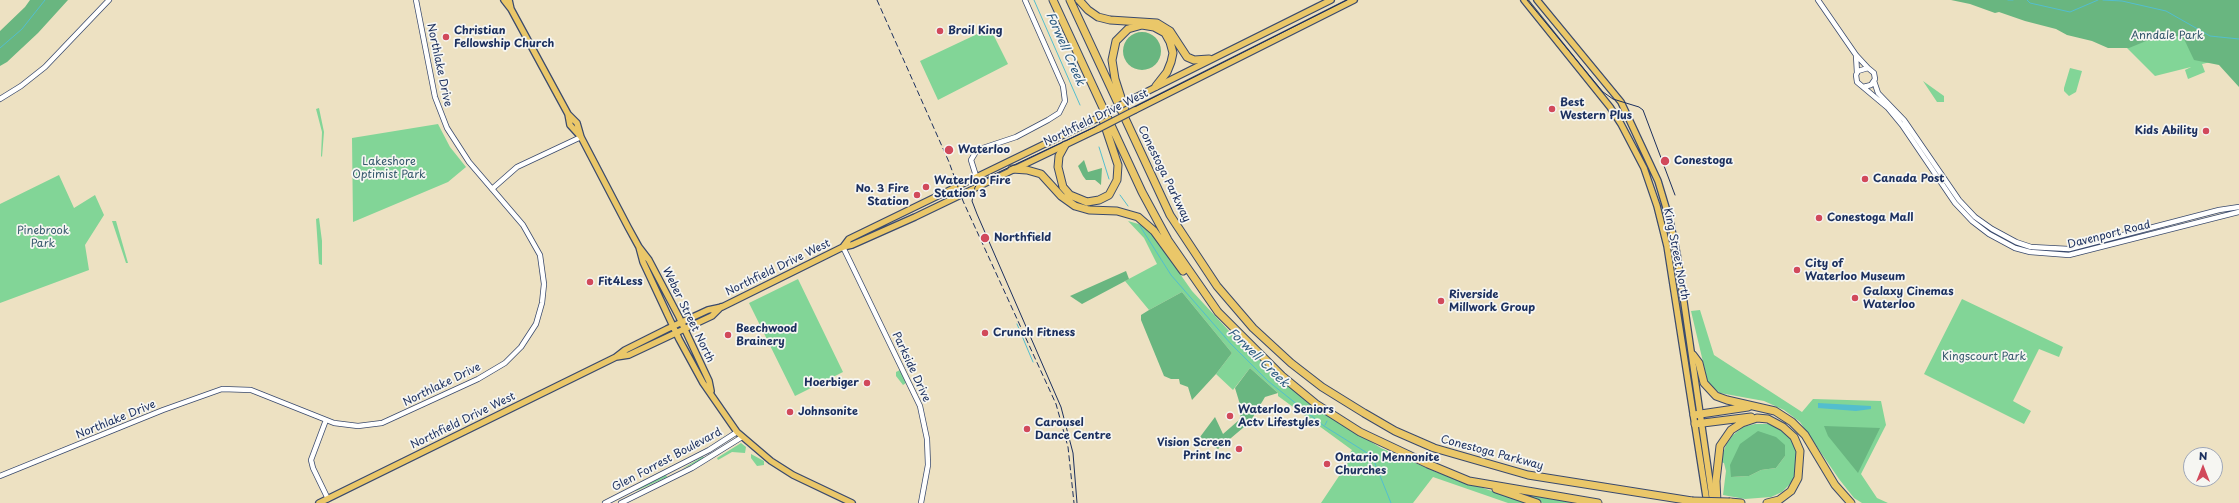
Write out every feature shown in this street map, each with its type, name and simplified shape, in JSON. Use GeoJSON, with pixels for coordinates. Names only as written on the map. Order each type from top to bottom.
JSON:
{"type":"FeatureCollection","features":[{"type":"Feature","properties":{"kind":"highway"},"geometry":{"type":"LineString","coordinates":[[1053,0],[1142,192],[1171,245],[1207,298]]}},
{"type":"Feature","properties":{"kind":"highway","name":"Conestoga Parkway"},"geometry":{"type":"LineString","coordinates":[[1070,0],[1170,215],[1217,286],[1253,328],[1291,363],[1334,394],[1396,431],[1434,448],[1474,461],[1535,477],[1708,503]]}},
{"type":"Feature","properties":{"kind":"highway"},"geometry":{"type":"LineString","coordinates":[[1079,0],[1088,10],[1098,16],[1110,20],[1158,22],[1170,31],[1188,57],[1194,60],[1209,59]]}},
{"type":"Feature","properties":{"kind":"highway"},"geometry":{"type":"LineString","coordinates":[[1139,150],[1115,79],[1112,60],[1116,40],[1128,29],[1142,25],[1154,27],[1165,33],[1170,42],[1173,53],[1171,62],[1167,72],[1156,86]]}},
{"type":"Feature","properties":{"kind":"highway"},"geometry":{"type":"LineString","coordinates":[[1065,145],[1059,156],[1058,167],[1063,187],[1070,195],[1087,202],[1099,200],[1109,195],[1117,180],[1118,165],[1088,77]]}},
{"type":"Feature","properties":{"kind":"highway"},"geometry":{"type":"LineString","coordinates":[[1012,169],[1027,170],[1041,174],[1061,196],[1082,209],[1117,211],[1131,214],[1143,220],[1154,230],[1194,286],[1207,298],[1246,342],[1282,376],[1316,404],[1360,432],[1393,449],[1469,481],[1537,503]]}},
{"type":"Feature","properties":{"kind":"highway"},"geometry":{"type":"LineString","coordinates":[[1693,355],[1698,363],[1703,380],[1710,392],[1727,400],[1758,406],[1785,416],[1805,434],[1835,485],[1851,503]]}},
{"type":"Feature","properties":{"kind":"highway"},"geometry":{"type":"LineString","coordinates":[[1698,414],[1758,406]]}},
{"type":"Feature","properties":{"kind":"highway"},"geometry":{"type":"LineString","coordinates":[[1699,423],[1744,417],[1768,419],[1783,427],[1794,437],[1800,451],[1798,478],[1791,492],[1779,500],[1767,503]]}},
{"type":"Feature","properties":{"kind":"highway"},"geometry":{"type":"LineString","coordinates":[[1717,503],[1716,470],[1720,446],[1731,430],[1742,423],[1757,418]]}},
{"type":"Feature","properties":{"kind":"highway"},"geometry":{"type":"LineString","coordinates":[[1469,481],[1598,503]]}},
{"type":"Feature","properties":{"kind":"highway"},"geometry":{"type":"LineString","coordinates":[[1692,501],[1740,503]]}},
{"type":"Feature","properties":{"kind":"main road","name":"Weber Street North"},"geometry":{"type":"LineString","coordinates":[[504,0],[511,9],[568,114],[577,123],[581,137],[639,247],[649,260],[684,328],[709,381],[712,395]]}},
{"type":"Feature","properties":{"kind":"main road","name":"Weber Street North"},"geometry":{"type":"LineString","coordinates":[[509,0],[511,9]]}},
{"type":"Feature","properties":{"kind":"main road","name":"Northfield Drive West"},"geometry":{"type":"LineString","coordinates":[[844,246],[849,239],[1094,120],[1209,59],[1330,0]]}},
{"type":"Feature","properties":{"kind":"main road","name":"Northfield Drive West"},"geometry":{"type":"LineString","coordinates":[[319,503],[616,357],[625,350],[681,322],[722,307],[844,246],[852,245],[907,220],[1065,145],[1354,0]]}},
{"type":"Feature","properties":{"kind":"main road","name":"King Street North"},"geometry":{"type":"LineString","coordinates":[[1524,0],[1618,118],[1644,168],[1663,228],[1698,414]]}},
{"type":"Feature","properties":{"kind":"main road","name":"King Street North"},"geometry":{"type":"LineString","coordinates":[[1537,0],[1621,102],[1658,181],[1672,230],[1693,355],[1708,503]]}},
{"type":"Feature","properties":{"kind":"main road"},"geometry":{"type":"LineString","coordinates":[[947,191],[951,199]]}},
{"type":"Feature","properties":{"kind":"main road"},"geometry":{"type":"LineString","coordinates":[[899,215],[907,220]]}},
{"type":"Feature","properties":{"kind":"main road"},"geometry":{"type":"LineString","coordinates":[[1663,228],[1672,230]]}},
{"type":"Feature","properties":{"kind":"main road","name":"Weber Street North"},"geometry":{"type":"LineString","coordinates":[[639,247],[643,262],[676,332],[703,383],[740,434],[766,458],[793,474],[852,503]]}},
{"type":"Feature","properties":{"kind":"main road","name":"Northfield Drive West"},"geometry":{"type":"LineString","coordinates":[[616,357],[629,355],[712,316],[722,307]]}},
{"type":"Feature","properties":{"kind":"main road","name":"King Street North"},"geometry":{"type":"LineString","coordinates":[[1699,423],[1713,503]]}},
{"type":"Feature","properties":{"kind":"street"},"geometry":{"type":"LineString","coordinates":[[0,98],[20,86],[45,67],[109,0]]}},
{"type":"Feature","properties":{"kind":"street","name":"Northlake Drive"},"geometry":{"type":"LineString","coordinates":[[0,476],[162,410],[222,389],[251,390],[326,420],[358,426],[375,425],[391,420],[478,379],[505,363],[523,345],[536,324],[542,303],[544,284],[542,264],[529,232],[457,146],[439,111],[416,0]]}},
{"type":"Feature","properties":{"kind":"street"},"geometry":{"type":"LineString","coordinates":[[976,176],[971,160],[977,150],[1016,137],[1048,120],[1059,113],[1065,100],[1064,86],[1024,0]]}},
{"type":"Feature","properties":{"kind":"street"},"geometry":{"type":"LineString","coordinates":[[1818,0],[1856,55],[1874,73],[1874,81],[1871,85],[1863,87],[1857,82],[1856,55]]}},
{"type":"Feature","properties":{"kind":"street"},"geometry":{"type":"LineString","coordinates":[[1857,73],[1860,69],[1868,68]]}},
{"type":"Feature","properties":{"kind":"street","name":"Davenport Road"},"geometry":{"type":"LineString","coordinates":[[1874,81],[1878,93],[1904,120],[1959,200],[1986,225],[2016,242],[2032,247],[2069,249],[2219,210],[2239,207]]}},
{"type":"Feature","properties":{"kind":"street","name":"Davenport Road"},"geometry":{"type":"LineString","coordinates":[[1863,87],[1888,108],[1902,125],[1955,202],[1972,221],[1989,234],[2015,248],[2030,252],[2069,255],[2239,212]]}},
{"type":"Feature","properties":{"kind":"street"},"geometry":{"type":"LineString","coordinates":[[492,189],[517,167],[581,137]]}},
{"type":"Feature","properties":{"kind":"street","name":"Parkside Drive"},"geometry":{"type":"LineString","coordinates":[[844,246],[920,406],[927,439],[928,464],[921,503]]}},
{"type":"Feature","properties":{"kind":"street"},"geometry":{"type":"LineString","coordinates":[[326,420],[311,460],[313,468],[328,499]]}},
{"type":"Feature","properties":{"kind":"street","name":"Glen Forrest Boulevard"},"geometry":{"type":"LineString","coordinates":[[605,503],[740,434]]}},
{"type":"Feature","properties":{"kind":"street","name":"Glen Forrest Boulevard"},"geometry":{"type":"LineString","coordinates":[[621,503],[699,464],[740,434]]}},
{"type":"Feature","properties":{"kind":"green space"},"geometry":{"type":"Polygon","coordinates":[[[30,0],[68,0],[38,33],[7,62],[0,66],[0,31],[25,7],[30,0]]]}},
{"type":"Feature","properties":{"kind":"green space","name":"Anndale Park"},"geometry":{"type":"Polygon","coordinates":[[[1951,0],[2239,0],[2239,87],[2219,65],[2194,60],[2184,39],[2178,36],[2146,41],[2129,48],[2108,48],[2092,41],[2067,35],[2056,29],[1999,12],[1995,13],[1970,4],[1951,0]]]}},
{"type":"Feature","properties":{"kind":"green space"},"geometry":{"type":"Polygon","coordinates":[[[2239,0],[2224,59],[2202,64],[2205,72],[2188,79],[2185,70],[2191,67],[2155,76],[2125,46],[2239,0]]]}},
{"type":"Feature","properties":{"kind":"green space"},"geometry":{"type":"Polygon","coordinates":[[[990,28],[1008,64],[938,100],[920,61],[990,28]]]}},
{"type":"Feature","properties":{"kind":"green space"},"geometry":{"type":"Polygon","coordinates":[[[1142,32],[1155,38],[1161,51],[1155,64],[1142,70],[1129,64],[1123,51],[1129,38],[1142,32]]]}},
{"type":"Feature","properties":{"kind":"green space"},"geometry":{"type":"Polygon","coordinates":[[[2070,68],[2082,71],[2076,92],[2069,96],[2064,91],[2064,88],[2070,68]]]}},
{"type":"Feature","properties":{"kind":"green space"},"geometry":{"type":"Polygon","coordinates":[[[1923,81],[1944,96],[1944,102],[1937,102],[1923,81]]]}},
{"type":"Feature","properties":{"kind":"green space"},"geometry":{"type":"Polygon","coordinates":[[[319,108],[324,132],[322,157],[322,132],[316,109],[319,108]]]}},
{"type":"Feature","properties":{"kind":"green space","name":"Lakeshore Optimist Park"},"geometry":{"type":"Polygon","coordinates":[[[438,124],[450,147],[466,167],[448,182],[353,222],[352,138],[438,124]]]}},
{"type":"Feature","properties":{"kind":"green space"},"geometry":{"type":"Polygon","coordinates":[[[1084,160],[1088,172],[1102,168],[1101,185],[1095,180],[1086,180],[1083,176],[1078,166],[1084,160]]]}},
{"type":"Feature","properties":{"kind":"green space","name":"Pinebrook Park"},"geometry":{"type":"Polygon","coordinates":[[[59,175],[74,208],[95,195],[104,215],[85,245],[89,270],[0,303],[0,204],[59,175]]]}},
{"type":"Feature","properties":{"kind":"green space"},"geometry":{"type":"Polygon","coordinates":[[[319,218],[322,241],[322,265],[319,264],[316,219],[319,218]]]}},
{"type":"Feature","properties":{"kind":"green space"},"geometry":{"type":"Polygon","coordinates":[[[112,221],[116,221],[128,263],[126,263],[112,221]]]}},
{"type":"Feature","properties":{"kind":"green space"},"geometry":{"type":"Polygon","coordinates":[[[1128,221],[1142,225],[1152,234],[1192,291],[1242,345],[1319,410],[1381,448],[1436,472],[1527,503],[1508,503],[1433,477],[1413,503],[1321,503],[1353,455],[1350,453],[1352,450],[1278,396],[1278,393],[1250,368],[1233,390],[1216,374],[1232,353],[1182,292],[1149,310],[1125,281],[1157,264],[1144,238],[1128,221]]]}},
{"type":"Feature","properties":{"kind":"green space"},"geometry":{"type":"Polygon","coordinates":[[[1126,271],[1129,279],[1082,304],[1070,296],[1126,271]]]}},
{"type":"Feature","properties":{"kind":"green space"},"geometry":{"type":"Polygon","coordinates":[[[798,279],[843,372],[795,396],[749,303],[798,279]]]}},
{"type":"Feature","properties":{"kind":"green space"},"geometry":{"type":"Polygon","coordinates":[[[1182,292],[1232,353],[1216,374],[1192,400],[1188,387],[1180,384],[1179,379],[1171,379],[1164,376],[1141,320],[1141,315],[1182,292]]]}},
{"type":"Feature","properties":{"kind":"green space","name":"Kingscourt Park"},"geometry":{"type":"Polygon","coordinates":[[[1962,299],[2063,347],[2059,357],[2039,349],[2013,401],[2031,411],[2024,424],[1924,374],[1962,299]]]}},
{"type":"Feature","properties":{"kind":"green space"},"geometry":{"type":"Polygon","coordinates":[[[1700,310],[1714,355],[1802,412],[1813,399],[1881,401],[1886,425],[1861,474],[1877,498],[1888,503],[1862,503],[1854,498],[1839,479],[1800,422],[1784,410],[1764,401],[1720,393],[1708,383],[1691,311],[1700,310]]]}},
{"type":"Feature","properties":{"kind":"green space"},"geometry":{"type":"Polygon","coordinates":[[[1250,368],[1278,393],[1265,397],[1250,422],[1218,449],[1200,437],[1215,417],[1223,434],[1239,420],[1242,411],[1235,388],[1250,368]]]}},
{"type":"Feature","properties":{"kind":"green space"},"geometry":{"type":"Polygon","coordinates":[[[900,370],[906,383],[903,385],[896,376],[896,372],[900,370]]]}},
{"type":"Feature","properties":{"kind":"green space"},"geometry":{"type":"Polygon","coordinates":[[[1755,424],[1768,424],[1779,428],[1789,436],[1795,447],[1798,459],[1796,472],[1791,483],[1782,492],[1771,497],[1745,499],[1723,495],[1726,471],[1724,463],[1720,462],[1726,445],[1733,435],[1743,427],[1755,424]],[[1785,456],[1731,477],[1749,476],[1761,470],[1776,468],[1785,456]]]}},
{"type":"Feature","properties":{"kind":"green space"},"geometry":{"type":"Polygon","coordinates":[[[1824,426],[1880,428],[1858,473],[1828,436],[1824,426]]]}},
{"type":"Feature","properties":{"kind":"green space"},"geometry":{"type":"Polygon","coordinates":[[[1758,431],[1776,437],[1785,445],[1785,456],[1776,468],[1761,470],[1749,476],[1731,477],[1730,465],[1740,444],[1758,431]]]}},
{"type":"Feature","properties":{"kind":"green space"},"geometry":{"type":"Polygon","coordinates":[[[741,443],[746,447],[745,453],[732,452],[718,460],[717,458],[741,443]]]}},
{"type":"Feature","properties":{"kind":"green space"},"geometry":{"type":"Polygon","coordinates":[[[751,454],[764,461],[764,465],[757,466],[751,458],[751,454]]]}},
{"type":"Feature","properties":{"kind":"green space"},"geometry":{"type":"Polygon","coordinates":[[[704,457],[704,459],[682,469],[704,457]]]}},
{"type":"Feature","properties":{"kind":"green space"},"geometry":{"type":"Polygon","coordinates":[[[666,475],[667,477],[636,491],[637,489],[666,475]]]}},
{"type":"Feature","properties":{"kind":"green space"},"geometry":{"type":"Polygon","coordinates":[[[1527,495],[1576,503],[1543,503],[1526,497],[1527,495]]]}},
{"type":"Feature","properties":{"kind":"water"},"geometry":{"type":"Polygon","coordinates":[[[1818,403],[1871,406],[1871,409],[1856,411],[1818,408],[1818,403]]]}},
{"type":"Feature","properties":{"kind":"waterway","name":"Forwell Creek"},"geometry":{"type":"LineString","coordinates":[[0,48],[22,29],[45,0]]}},
{"type":"Feature","properties":{"kind":"waterway","name":"Forwell Creek"},"geometry":{"type":"LineString","coordinates":[[1034,0],[1080,105]]}},
{"type":"Feature","properties":{"kind":"waterway"},"geometry":{"type":"LineString","coordinates":[[2008,0],[2013,0]]}},
{"type":"Feature","properties":{"kind":"waterway"},"geometry":{"type":"LineString","coordinates":[[2027,0],[2030,3],[2070,12],[2098,0]]}},
{"type":"Feature","properties":{"kind":"waterway"},"geometry":{"type":"LineString","coordinates":[[2103,0],[2122,1],[2166,11],[2210,36],[2239,39]]}},
{"type":"Feature","properties":{"kind":"waterway","name":"Forwell Creek"},"geometry":{"type":"LineString","coordinates":[[1099,147],[1109,179]]}},
{"type":"Feature","properties":{"kind":"waterway","name":"Forwell Creek"},"geometry":{"type":"LineString","coordinates":[[1120,195],[1128,206]]}},
{"type":"Feature","properties":{"kind":"waterway","name":"Forwell Creek"},"geometry":{"type":"LineString","coordinates":[[1140,226],[1171,275],[1231,344],[1268,381],[1324,426],[1372,456],[1391,503]]}},
{"type":"Feature","properties":{"kind":"waterway"},"geometry":{"type":"LineString","coordinates":[[1017,324],[1033,362]]}},
{"type":"Feature","properties":{"kind":"waterway","name":"Forwell Creek"},"geometry":{"type":"LineString","coordinates":[[1325,425],[1327,421]]}},
{"type":"Feature","properties":{"kind":"tram line"},"geometry":{"type":"LineString","coordinates":[[1077,503],[1073,453],[1061,407],[977,214],[972,201],[975,187],[982,180],[1097,126],[1347,0]]}},
{"type":"Feature","properties":{"kind":"tram line"},"geometry":{"type":"LineString","coordinates":[[1527,0],[1603,92],[1613,99],[1639,107],[1643,110],[1675,195]]}},
{"type":"Feature","properties":{"kind":"railway"},"geometry":{"type":"LineString","coordinates":[[877,0],[949,162],[963,201],[1056,404],[1068,447],[1074,503]]}},
{"type":"Feature","properties":{"kind":"place","name":"Broil King"},"geometry":{"type":"Point","coordinates":[940,31]}},
{"type":"Feature","properties":{"kind":"place","name":"Christian Fellowship Church"},"geometry":{"type":"Point","coordinates":[446,37]}},
{"type":"Feature","properties":{"kind":"place","name":"Best Western Plus"},"geometry":{"type":"Point","coordinates":[1552,109]}},
{"type":"Feature","properties":{"kind":"place","name":"Kids Ability"},"geometry":{"type":"Point","coordinates":[2206,131]}},
{"type":"Feature","properties":{"kind":"place","name":"Waterloo"},"geometry":{"type":"Point","coordinates":[949,150]}},
{"type":"Feature","properties":{"kind":"place","name":"Conestoga"},"geometry":{"type":"Point","coordinates":[1665,161]}},
{"type":"Feature","properties":{"kind":"place","name":"Canada Post"},"geometry":{"type":"Point","coordinates":[1865,179]}},
{"type":"Feature","properties":{"kind":"place","name":"Waterloo Fire Station 3"},"geometry":{"type":"Point","coordinates":[926,187]}},
{"type":"Feature","properties":{"kind":"place","name":"No. 3 Fire Station"},"geometry":{"type":"Point","coordinates":[917,195]}},
{"type":"Feature","properties":{"kind":"place","name":"Conestoga Mall"},"geometry":{"type":"Point","coordinates":[1819,218]}},
{"type":"Feature","properties":{"kind":"place","name":"Northfield"},"geometry":{"type":"Point","coordinates":[985,238]}},
{"type":"Feature","properties":{"kind":"place","name":"City of Waterloo Museum"},"geometry":{"type":"Point","coordinates":[1797,270]}},
{"type":"Feature","properties":{"kind":"place","name":"Fit4Less"},"geometry":{"type":"Point","coordinates":[590,282]}},
{"type":"Feature","properties":{"kind":"place","name":"Galaxy Cinemas Waterloo"},"geometry":{"type":"Point","coordinates":[1855,298]}},
{"type":"Feature","properties":{"kind":"place","name":"Riverside Millwork Group"},"geometry":{"type":"Point","coordinates":[1441,301]}},
{"type":"Feature","properties":{"kind":"place","name":"Crunch Fitness"},"geometry":{"type":"Point","coordinates":[985,333]}},
{"type":"Feature","properties":{"kind":"place","name":"Beechwood Brainery"},"geometry":{"type":"Point","coordinates":[728,335]}},
{"type":"Feature","properties":{"kind":"place","name":"Hoerbiger"},"geometry":{"type":"Point","coordinates":[867,383]}},
{"type":"Feature","properties":{"kind":"place","name":"Johnsonite"},"geometry":{"type":"Point","coordinates":[790,412]}},
{"type":"Feature","properties":{"kind":"place","name":"Waterloo Seniors Actv Lifestyles"},"geometry":{"type":"Point","coordinates":[1230,416]}},
{"type":"Feature","properties":{"kind":"place","name":"Carousel Dance Centre"},"geometry":{"type":"Point","coordinates":[1027,429]}},
{"type":"Feature","properties":{"kind":"place","name":"Vision Screen Print Inc"},"geometry":{"type":"Point","coordinates":[1239,449]}},
{"type":"Feature","properties":{"kind":"place","name":"Ontario Mennonite Churches"},"geometry":{"type":"Point","coordinates":[1327,464]}}]}
